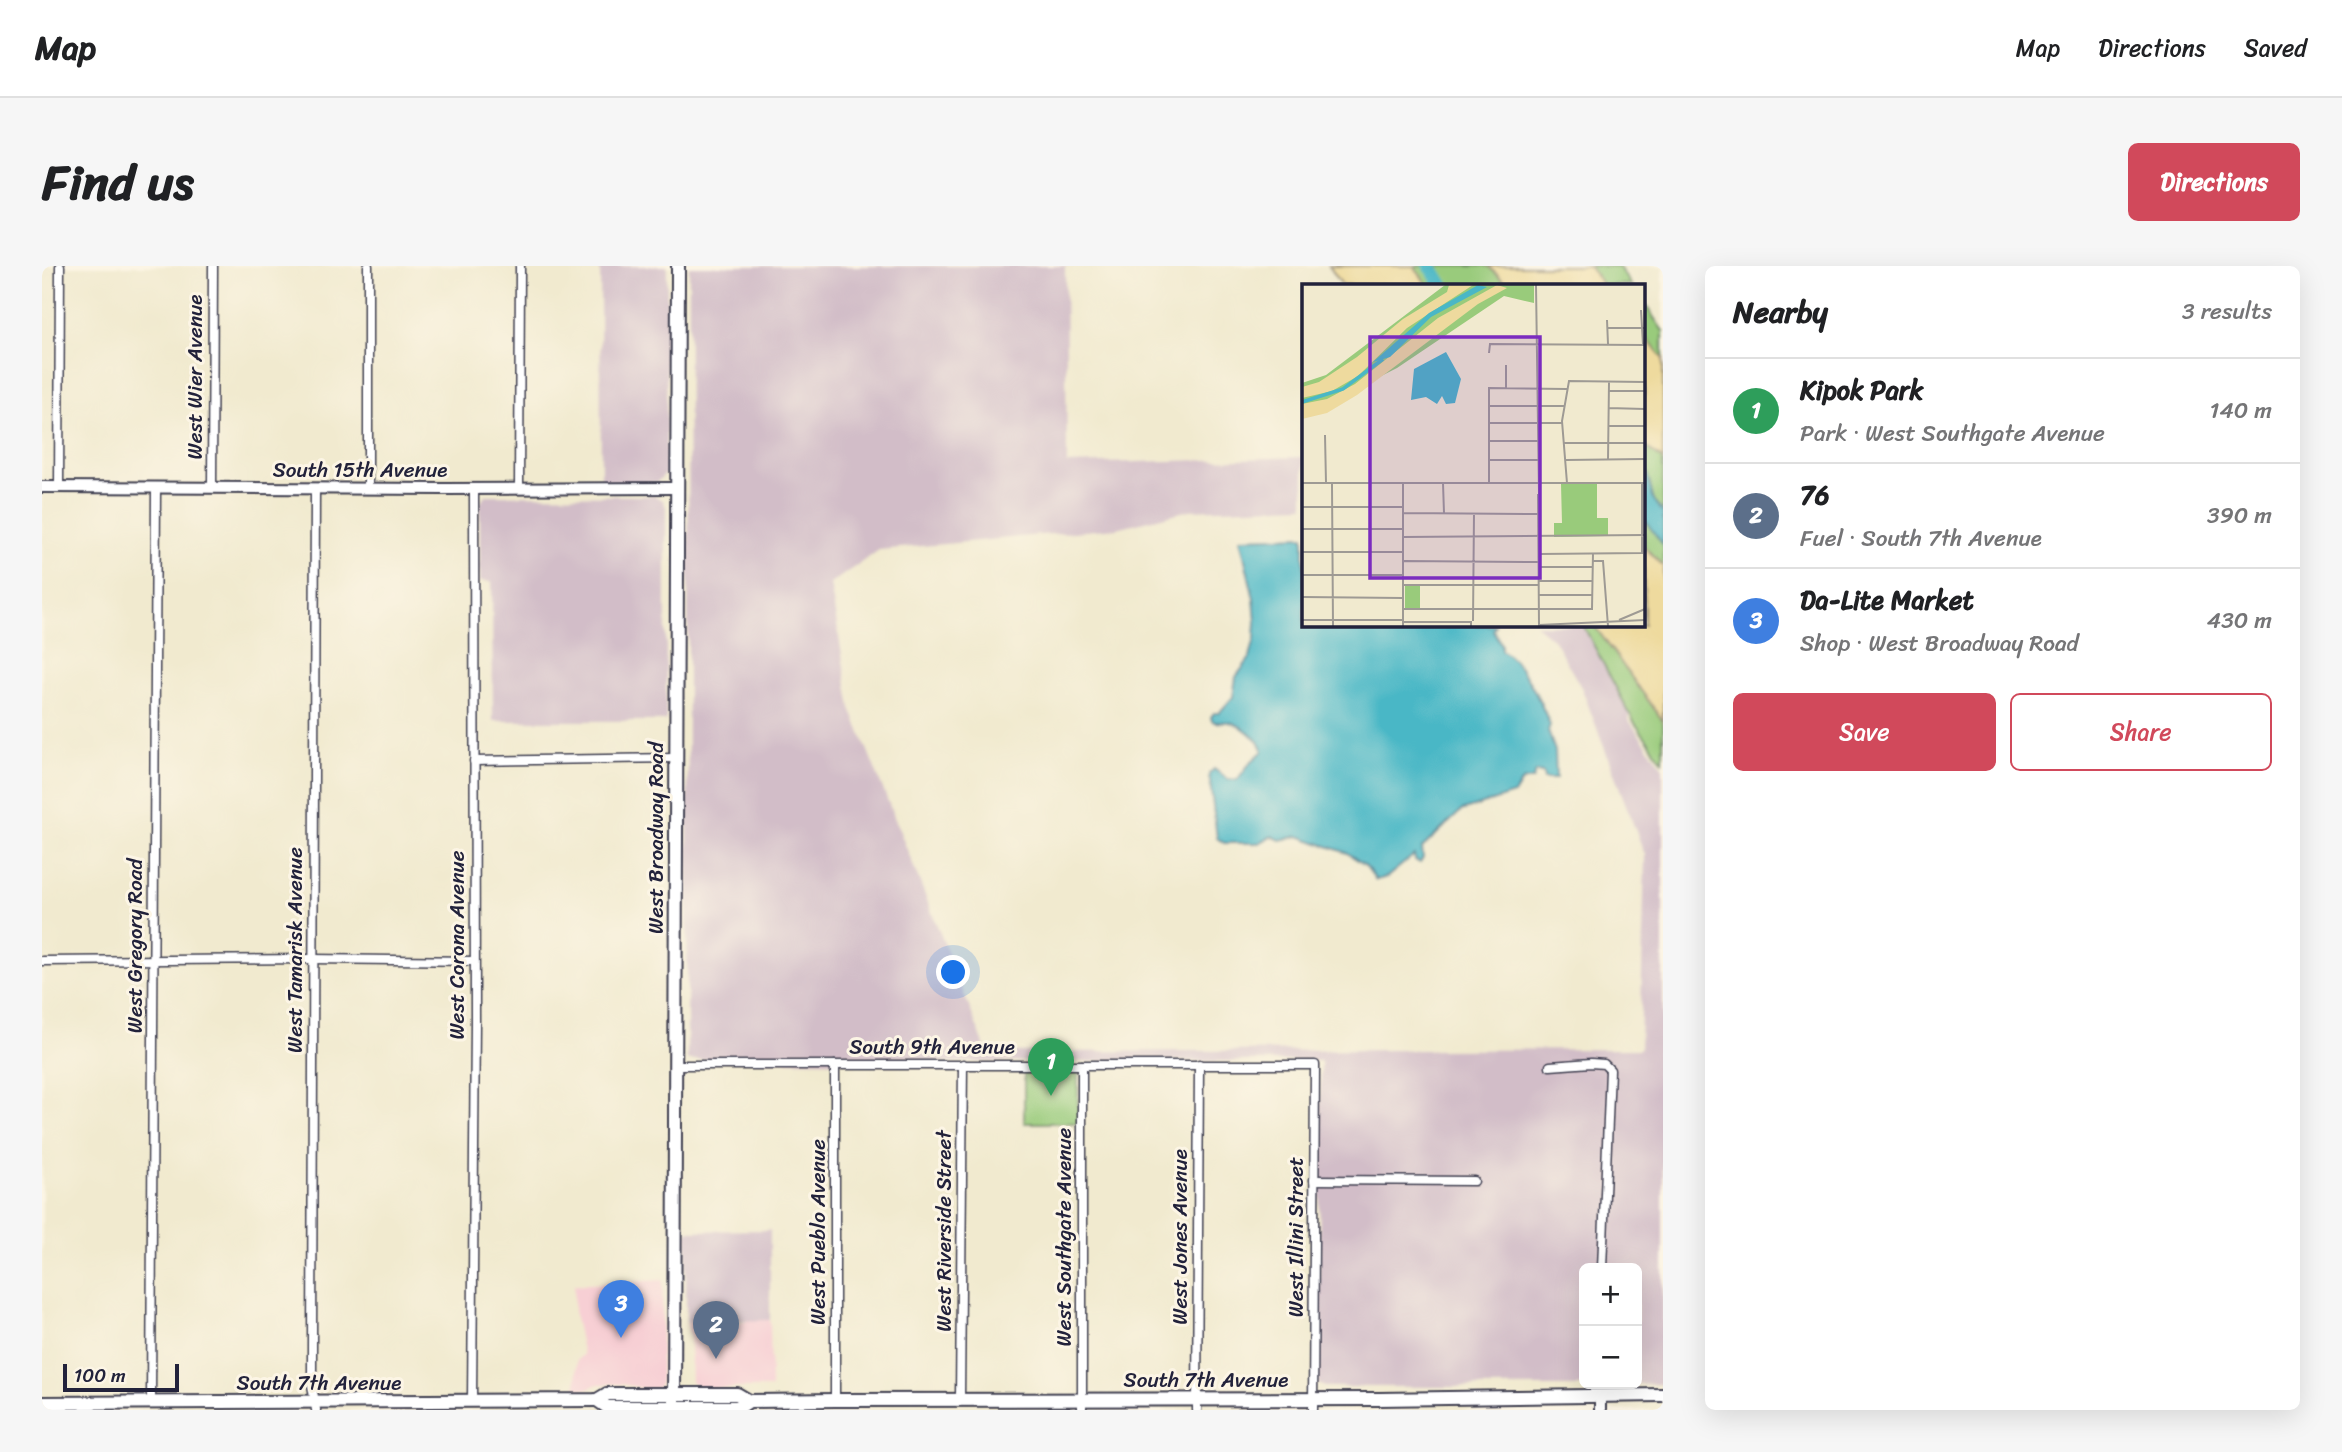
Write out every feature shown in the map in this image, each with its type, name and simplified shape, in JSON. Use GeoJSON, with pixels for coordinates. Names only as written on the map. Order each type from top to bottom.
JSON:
{"type":"FeatureCollection","features":[{"type":"Feature","properties":{"kind":"main road","name":"West Broadway Road"},"geometry":{"type":"LineString","coordinates":[[674,1404],[678,266]]}},
{"type":"Feature","properties":{"kind":"main road","name":"South 7th Avenue"},"geometry":{"type":"LineString","coordinates":[[42,1403],[115,1406],[151,1402],[204,1406],[315,1406],[597,1400],[607,1394],[674,1404],[737,1394],[750,1401],[960,1399],[1082,1404],[1313,1405],[1663,1395]]}},
{"type":"Feature","properties":{"kind":"street"},"geometry":{"type":"LineString","coordinates":[[59,488],[60,266]]}},
{"type":"Feature","properties":{"kind":"street","name":"West Wier Avenue"},"geometry":{"type":"LineString","coordinates":[[212,488],[213,266]]}},
{"type":"Feature","properties":{"kind":"street"},"geometry":{"type":"LineString","coordinates":[[368,266],[368,489]]}},
{"type":"Feature","properties":{"kind":"street"},"geometry":{"type":"LineString","coordinates":[[519,489],[520,266]]}},
{"type":"Feature","properties":{"kind":"street","name":"South 15th Avenue"},"geometry":{"type":"LineString","coordinates":[[42,488],[677,488]]}},
{"type":"Feature","properties":{"kind":"street","name":"West Gregory Road"},"geometry":{"type":"LineString","coordinates":[[151,1402],[156,489]]}},
{"type":"Feature","properties":{"kind":"street","name":"West Tamarisk Avenue"},"geometry":{"type":"LineString","coordinates":[[315,489],[312,959],[315,1406]]}},
{"type":"Feature","properties":{"kind":"street","name":"West Corona Avenue"},"geometry":{"type":"LineString","coordinates":[[472,1401],[475,1021],[474,489]]}},
{"type":"Feature","properties":{"kind":"street"},"geometry":{"type":"LineString","coordinates":[[474,761],[676,758]]}},
{"type":"Feature","properties":{"kind":"street"},"geometry":{"type":"LineString","coordinates":[[42,961],[474,961]]}},
{"type":"Feature","properties":{"kind":"street"},"geometry":{"type":"LineString","coordinates":[[1550,1066],[1591,1063],[1604,1064],[1610,1070],[1602,1263]]}},
{"type":"Feature","properties":{"kind":"street","name":"West Riverside Street"},"geometry":{"type":"LineString","coordinates":[[960,1399],[963,1064]]}},
{"type":"Feature","properties":{"kind":"street","name":"West Jones Avenue"},"geometry":{"type":"LineString","coordinates":[[1196,1405],[1199,1064]]}},
{"type":"Feature","properties":{"kind":"street","name":"South 9th Avenue"},"geometry":{"type":"LineString","coordinates":[[675,1065],[1315,1065]]}},
{"type":"Feature","properties":{"kind":"street","name":"West Pueblo Avenue"},"geometry":{"type":"LineString","coordinates":[[835,1065],[835,1400]]}},
{"type":"Feature","properties":{"kind":"street","name":"West Southgate Avenue"},"geometry":{"type":"LineString","coordinates":[[1082,1065],[1082,1404]]}},
{"type":"Feature","properties":{"kind":"street","name":"West Illini Street"},"geometry":{"type":"LineString","coordinates":[[1313,1405],[1315,1065]]}},
{"type":"Feature","properties":{"kind":"street"},"geometry":{"type":"LineString","coordinates":[[1314,1180],[1474,1181]]}},
{"type":"Feature","properties":{"kind":"shaded area"},"geometry":{"type":"Polygon","coordinates":[[[600,266],[667,266],[666,473],[657,482],[601,483],[600,266]]]}},
{"type":"Feature","properties":{"kind":"shaded area"},"geometry":{"type":"Polygon","coordinates":[[[689,266],[1068,266],[1065,267],[1067,464],[1302,457],[1302,506],[1190,510],[1117,528],[879,550],[830,584],[851,708],[987,1052],[1640,1049],[1645,855],[1582,689],[1554,640],[1537,626],[1581,626],[1592,641],[1630,710],[1628,719],[1663,768],[1663,1384],[1642,1385],[1642,1263],[1579,1263],[1579,1387],[1325,1387],[1318,1384],[1321,1061],[687,1060],[689,266]]]}},
{"type":"Feature","properties":{"kind":"shaded area"},"geometry":{"type":"Polygon","coordinates":[[[485,495],[655,496],[663,500],[666,507],[666,721],[493,721],[492,582],[480,581],[480,504],[485,495]]]}},
{"type":"Feature","properties":{"kind":"shaded area"},"geometry":{"type":"Polygon","coordinates":[[[770,1230],[770,1320],[686,1322],[686,1231],[770,1230]]]}},
{"type":"Feature","properties":{"kind":"shaded area"},"geometry":{"type":"Polygon","coordinates":[[[663,1280],[660,1384],[657,1388],[598,1384],[587,1389],[576,1389],[577,1360],[583,1355],[574,1313],[574,1285],[663,1280]]]}},
{"type":"Feature","properties":{"kind":"shaded area"},"geometry":{"type":"Polygon","coordinates":[[[770,1320],[771,1388],[702,1388],[691,1382],[690,1336],[686,1322],[770,1320]]]}},
{"type":"Feature","properties":{"kind":"green space"},"geometry":{"type":"Polygon","coordinates":[[[1345,266],[1618,266],[1630,284],[1356,284],[1345,266]]]}},
{"type":"Feature","properties":{"kind":"green space"},"geometry":{"type":"Polygon","coordinates":[[[1646,306],[1663,331],[1663,761],[1634,722],[1584,626],[1646,626],[1646,306]]]}},
{"type":"Feature","properties":{"kind":"green space"},"geometry":{"type":"Polygon","coordinates":[[[1024,1070],[1078,1070],[1078,1123],[1024,1123],[1024,1070]]]}},
{"type":"Feature","properties":{"kind":"sand"},"geometry":{"type":"Polygon","coordinates":[[[1329,266],[1414,266],[1426,284],[1341,284],[1329,266]]]}},
{"type":"Feature","properties":{"kind":"sand"},"geometry":{"type":"Polygon","coordinates":[[[1488,266],[1589,266],[1602,284],[1507,284],[1488,266]]]}},
{"type":"Feature","properties":{"kind":"sand"},"geometry":{"type":"Polygon","coordinates":[[[1646,338],[1663,359],[1663,460],[1646,447],[1646,338]]]}},
{"type":"Feature","properties":{"kind":"sand"},"geometry":{"type":"Polygon","coordinates":[[[1646,548],[1663,566],[1663,721],[1595,626],[1646,626],[1646,548]]]}},
{"type":"Feature","properties":{"kind":"water"},"geometry":{"type":"Polygon","coordinates":[[[1646,472],[1653,498],[1663,513],[1663,545],[1646,522],[1646,472]]]}},
{"type":"Feature","properties":{"kind":"water"},"geometry":{"type":"Polygon","coordinates":[[[1302,536],[1302,626],[1495,626],[1493,630],[1501,644],[1501,650],[1524,673],[1550,725],[1548,731],[1555,751],[1556,779],[1544,779],[1543,773],[1535,772],[1533,779],[1522,781],[1514,794],[1461,811],[1422,848],[1423,858],[1420,863],[1415,860],[1414,855],[1387,877],[1376,880],[1365,865],[1347,853],[1299,836],[1280,840],[1272,836],[1259,843],[1224,843],[1217,838],[1209,774],[1214,769],[1228,779],[1237,780],[1263,751],[1244,729],[1234,723],[1212,721],[1211,717],[1214,713],[1219,713],[1233,697],[1236,677],[1250,658],[1255,638],[1254,599],[1240,538],[1302,536]]]}},
{"type":"Feature","properties":{"kind":"waterway"},"geometry":{"type":"LineString","coordinates":[[1430,266],[1441,284]]}},
{"type":"Feature","properties":{"kind":"place","name":"Kipok Park"},"geometry":{"type":"Point","coordinates":[1051,1096]}},
{"type":"Feature","properties":{"kind":"place","name":"Da-Lite Market"},"geometry":{"type":"Point","coordinates":[621,1338]}},
{"type":"Feature","properties":{"kind":"place","name":"76"},"geometry":{"type":"Point","coordinates":[716,1359]}}]}
